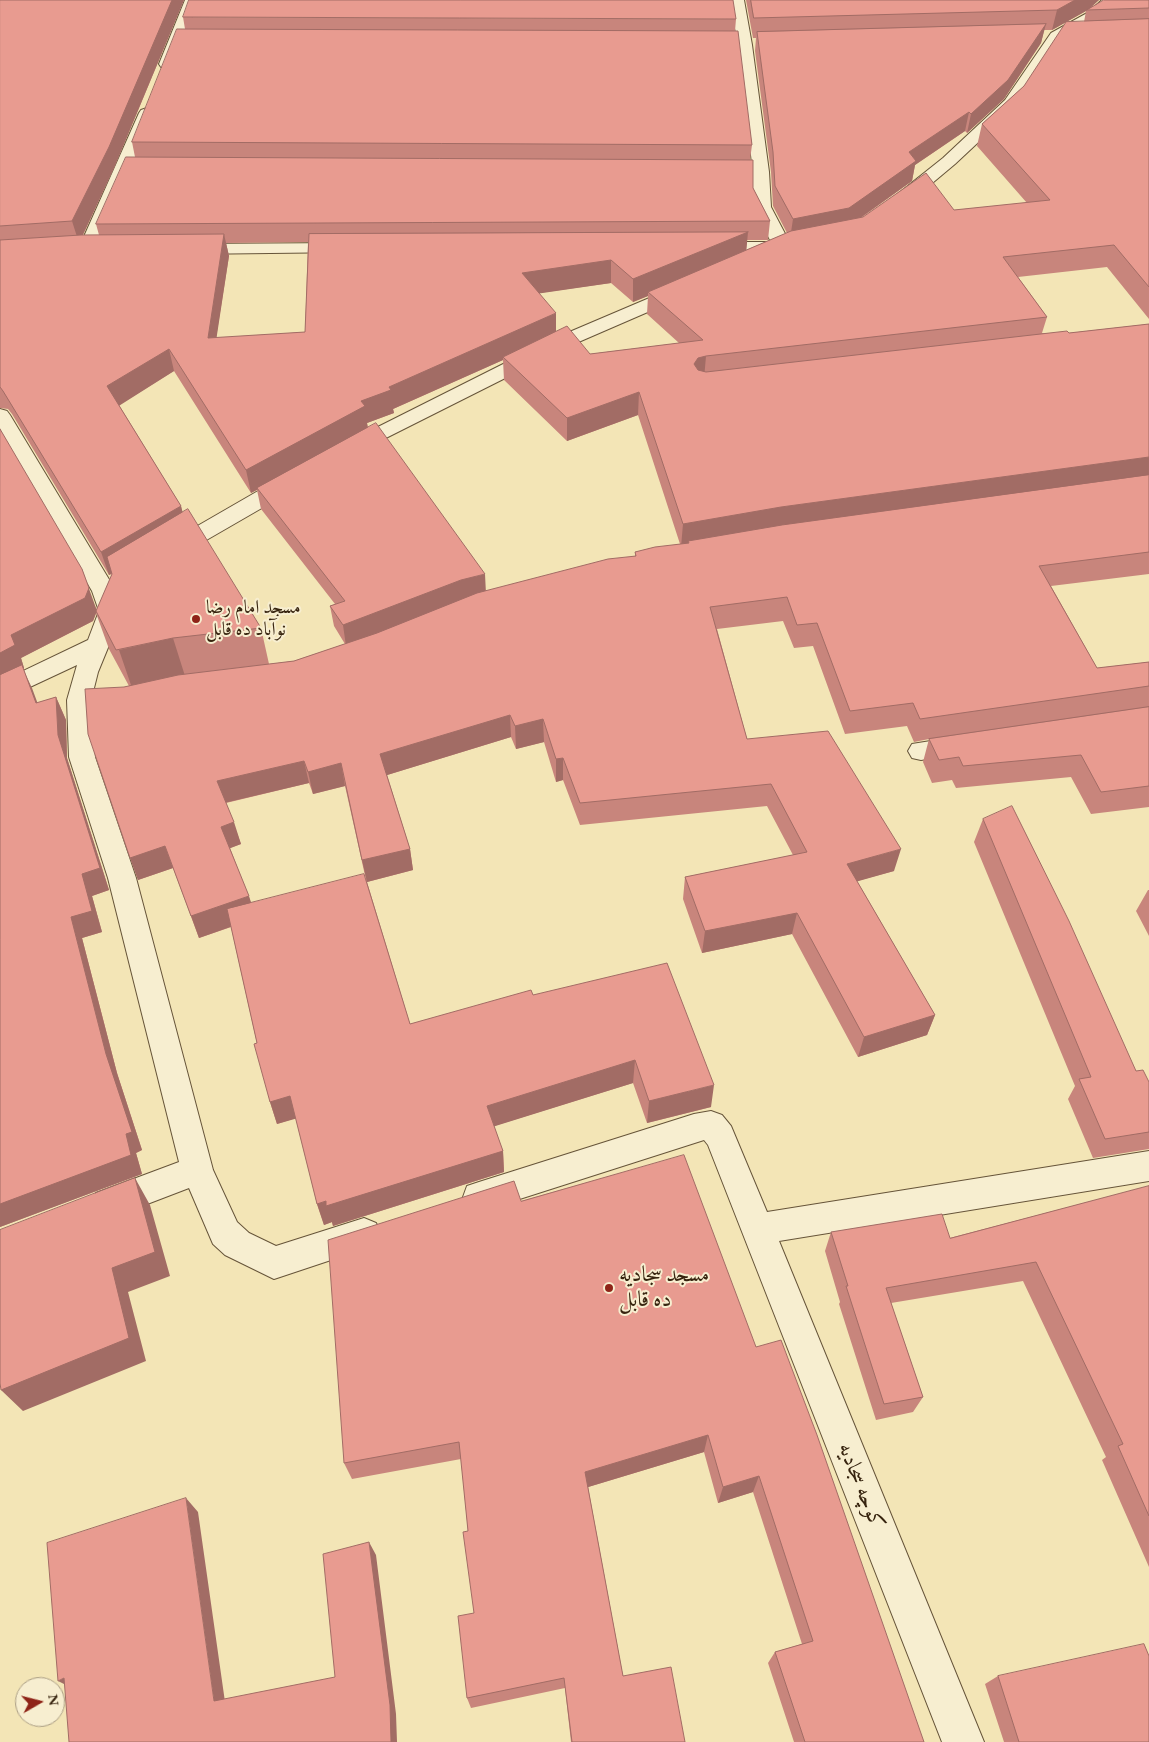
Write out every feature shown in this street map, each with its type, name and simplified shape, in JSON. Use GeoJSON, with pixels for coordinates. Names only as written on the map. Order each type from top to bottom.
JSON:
{"type":"FeatureCollection","features":[{"type":"Feature","properties":{"kind":"street"},"geometry":{"type":"LineString","coordinates":[[160,79],[192,0]]}},
{"type":"Feature","properties":{"kind":"street"},"geometry":{"type":"LineString","coordinates":[[737,0],[745,45],[760,172],[762,207],[784,247]]}},
{"type":"Feature","properties":{"kind":"street"},"geometry":{"type":"LineString","coordinates":[[882,214],[934,173],[1011,103],[1056,36],[1094,15],[1110,0]]}},
{"type":"Feature","properties":{"kind":"street"},"geometry":{"type":"LineString","coordinates":[[1037,36],[1084,35]]}},
{"type":"Feature","properties":{"kind":"street"},"geometry":{"type":"LineString","coordinates":[[175,43],[194,44]]}},
{"type":"Feature","properties":{"kind":"street"},"geometry":{"type":"LineString","coordinates":[[87,250],[124,169],[153,97]]}},
{"type":"Feature","properties":{"kind":"street"},"geometry":{"type":"LineString","coordinates":[[124,169],[144,169]]}},
{"type":"Feature","properties":{"kind":"street"},"geometry":{"type":"LineString","coordinates":[[741,172],[760,172]]}},
{"type":"Feature","properties":{"kind":"street"},"geometry":{"type":"LineString","coordinates":[[739,266],[784,247],[803,243]]}},
{"type":"Feature","properties":{"kind":"street"},"geometry":{"type":"LineString","coordinates":[[694,247],[784,247]]}},
{"type":"Feature","properties":{"kind":"street"},"geometry":{"type":"LineString","coordinates":[[176,249],[365,248]]}},
{"type":"Feature","properties":{"kind":"street"},"geometry":{"type":"LineString","coordinates":[[68,252],[107,250]]}},
{"type":"Feature","properties":{"kind":"street"},"geometry":{"type":"LineString","coordinates":[[333,458],[400,422],[560,343],[694,285]]}},
{"type":"Feature","properties":{"kind":"street"},"geometry":{"type":"LineString","coordinates":[[1,419],[113,586],[111,610],[86,672],[88,700],[82,757],[122,878],[198,1170],[225,1233],[237,1244],[274,1264],[395,1224]]}},
{"type":"Feature","properties":{"kind":"street"},"geometry":{"type":"LineString","coordinates":[[155,561],[266,494],[308,472]]}},
{"type":"Feature","properties":{"kind":"street"},"geometry":{"type":"LineString","coordinates":[[0,692],[96,646]]}},
{"type":"Feature","properties":{"kind":"street"},"geometry":{"type":"LineString","coordinates":[[921,751],[987,741]]}},
{"type":"Feature","properties":{"kind":"street","name":"کوچه سجادیه"},"geometry":{"type":"LineString","coordinates":[[451,1206],[694,1128],[711,1125],[720,1136],[758,1229],[963,1742]]}},
{"type":"Feature","properties":{"kind":"street"},"geometry":{"type":"LineString","coordinates":[[758,1229],[1149,1166]]}},
{"type":"Feature","properties":{"kind":"street"},"geometry":{"type":"LineString","coordinates":[[81,1214],[198,1170]]}},
{"type":"Feature","properties":{"kind":"building"},"geometry":{"type":"Polygon","coordinates":[[[0,0],[172,0],[109,147],[72,221],[0,226],[0,0]]]}},
{"type":"Feature","properties":{"kind":"building"},"geometry":{"type":"Polygon","coordinates":[[[189,0],[733,0],[736,19],[183,17],[189,0]]]}},
{"type":"Feature","properties":{"kind":"building"},"geometry":{"type":"Polygon","coordinates":[[[751,0],[1075,0],[1057,10],[754,18],[751,0]]]}},
{"type":"Feature","properties":{"kind":"building"},"geometry":{"type":"Polygon","coordinates":[[[1104,0],[1149,0],[1149,8],[1087,10],[1104,0]]]}},
{"type":"Feature","properties":{"kind":"building"},"geometry":{"type":"Polygon","coordinates":[[[1149,19],[1149,287],[1114,245],[1003,257],[1047,317],[706,356],[698,358],[694,364],[698,370],[706,372],[1067,331],[1069,333],[1149,324],[1149,457],[781,507],[683,524],[639,392],[567,418],[503,357],[567,326],[590,354],[703,340],[648,292],[791,231],[863,217],[926,173],[954,210],[1050,200],[982,124],[1024,86],[1066,22],[1149,19]]]}},
{"type":"Feature","properties":{"kind":"building"},"geometry":{"type":"Polygon","coordinates":[[[1046,24],[1008,80],[971,114],[969,112],[909,152],[916,161],[849,208],[793,219],[775,186],[773,152],[757,32],[1046,24]]]}},
{"type":"Feature","properties":{"kind":"building"},"geometry":{"type":"Polygon","coordinates":[[[177,29],[738,31],[752,145],[132,142],[177,29]]]}},
{"type":"Feature","properties":{"kind":"building"},"geometry":{"type":"Polygon","coordinates":[[[126,157],[753,160],[753,188],[770,221],[96,224],[126,157]]]}},
{"type":"Feature","properties":{"kind":"building"},"geometry":{"type":"Polygon","coordinates":[[[748,232],[633,279],[611,260],[522,273],[556,313],[389,387],[391,390],[361,401],[365,406],[246,470],[169,349],[107,386],[181,506],[101,552],[0,387],[0,240],[81,235],[224,234],[208,338],[305,332],[309,234],[748,232]]]}},
{"type":"Feature","properties":{"kind":"building"},"geometry":{"type":"Polygon","coordinates":[[[376,423],[485,574],[461,580],[343,625],[330,606],[345,601],[257,488],[376,423]]]}},
{"type":"Feature","properties":{"kind":"building"},"geometry":{"type":"Polygon","coordinates":[[[0,429],[82,569],[89,588],[85,598],[11,635],[15,645],[0,653],[0,429]]]}},
{"type":"Feature","properties":{"kind":"building"},"geometry":{"type":"Polygon","coordinates":[[[1149,475],[1149,552],[1039,566],[1097,668],[1149,662],[1149,686],[920,719],[913,703],[850,711],[817,623],[797,625],[787,597],[710,607],[747,739],[828,731],[901,849],[847,864],[935,1015],[864,1037],[797,913],[705,931],[685,877],[807,852],[771,784],[580,803],[563,758],[556,759],[543,719],[515,726],[510,715],[380,754],[410,849],[362,860],[341,763],[308,772],[304,761],[217,781],[234,822],[221,827],[249,896],[191,916],[165,846],[130,858],[88,734],[85,689],[124,687],[178,675],[294,661],[377,633],[477,593],[608,559],[636,556],[635,552],[655,547],[689,543],[688,541],[782,525],[1149,475]]]}},
{"type":"Feature","properties":{"kind":"building"},"geometry":{"type":"Polygon","coordinates":[[[188,509],[261,628],[173,638],[116,650],[96,611],[112,574],[107,557],[188,509]]]}},
{"type":"Feature","properties":{"kind":"building"},"geometry":{"type":"Polygon","coordinates":[[[22,665],[36,703],[56,697],[58,735],[100,868],[82,874],[92,911],[71,917],[106,1054],[132,1132],[126,1134],[131,1155],[0,1204],[0,675],[22,665]]]}},
{"type":"Feature","properties":{"kind":"building"},"geometry":{"type":"Polygon","coordinates":[[[1149,707],[1149,786],[1101,792],[1081,755],[963,766],[959,757],[939,760],[929,739],[1149,707]]]}},
{"type":"Feature","properties":{"kind":"building"},"geometry":{"type":"Polygon","coordinates":[[[1012,806],[1069,921],[1136,1071],[1143,1070],[1149,1082],[1149,1132],[1105,1139],[1079,1079],[1091,1077],[983,819],[1012,806]]]}},
{"type":"Feature","properties":{"kind":"building"},"geometry":{"type":"Polygon","coordinates":[[[364,874],[410,1024],[531,990],[533,995],[667,963],[714,1085],[649,1101],[635,1060],[487,1106],[503,1151],[326,1206],[326,1201],[317,1204],[290,1096],[270,1102],[254,1044],[257,1043],[227,909],[364,874]]]}},
{"type":"Feature","properties":{"kind":"building"},"geometry":{"type":"Polygon","coordinates":[[[684,1155],[756,1347],[781,1340],[817,1435],[924,1742],[805,1742],[775,1652],[813,1641],[759,1476],[723,1487],[708,1435],[585,1472],[623,1676],[671,1667],[685,1742],[572,1742],[564,1678],[467,1698],[458,1616],[474,1613],[463,1532],[468,1531],[459,1442],[344,1463],[328,1240],[514,1181],[521,1201],[684,1155]]]}},
{"type":"Feature","properties":{"kind":"building"},"geometry":{"type":"Polygon","coordinates":[[[135,1178],[155,1252],[112,1268],[129,1338],[1,1390],[0,1230],[135,1178]]]}},
{"type":"Feature","properties":{"kind":"building"},"geometry":{"type":"Polygon","coordinates":[[[1149,1186],[1149,1516],[1118,1446],[1123,1444],[1036,1262],[886,1288],[923,1397],[884,1404],[846,1286],[848,1286],[831,1232],[942,1214],[950,1238],[1149,1186]]]}},
{"type":"Feature","properties":{"kind":"building"},"geometry":{"type":"Polygon","coordinates":[[[186,1498],[214,1701],[335,1677],[323,1554],[369,1542],[390,1705],[391,1742],[69,1742],[65,1677],[58,1677],[47,1543],[186,1498]]]}},
{"type":"Feature","properties":{"kind":"building"},"geometry":{"type":"Polygon","coordinates":[[[1144,1644],[1149,1656],[1149,1742],[1019,1742],[998,1676],[1144,1644]]]}},
{"type":"Feature","properties":{"kind":"place","name":"مسجد امام رضا نوآباد ده قابل"},"geometry":{"type":"Point","coordinates":[196,619]}},
{"type":"Feature","properties":{"kind":"place","name":"مسجد سجادیه ده قابل"},"geometry":{"type":"Point","coordinates":[609,1288]}}]}
